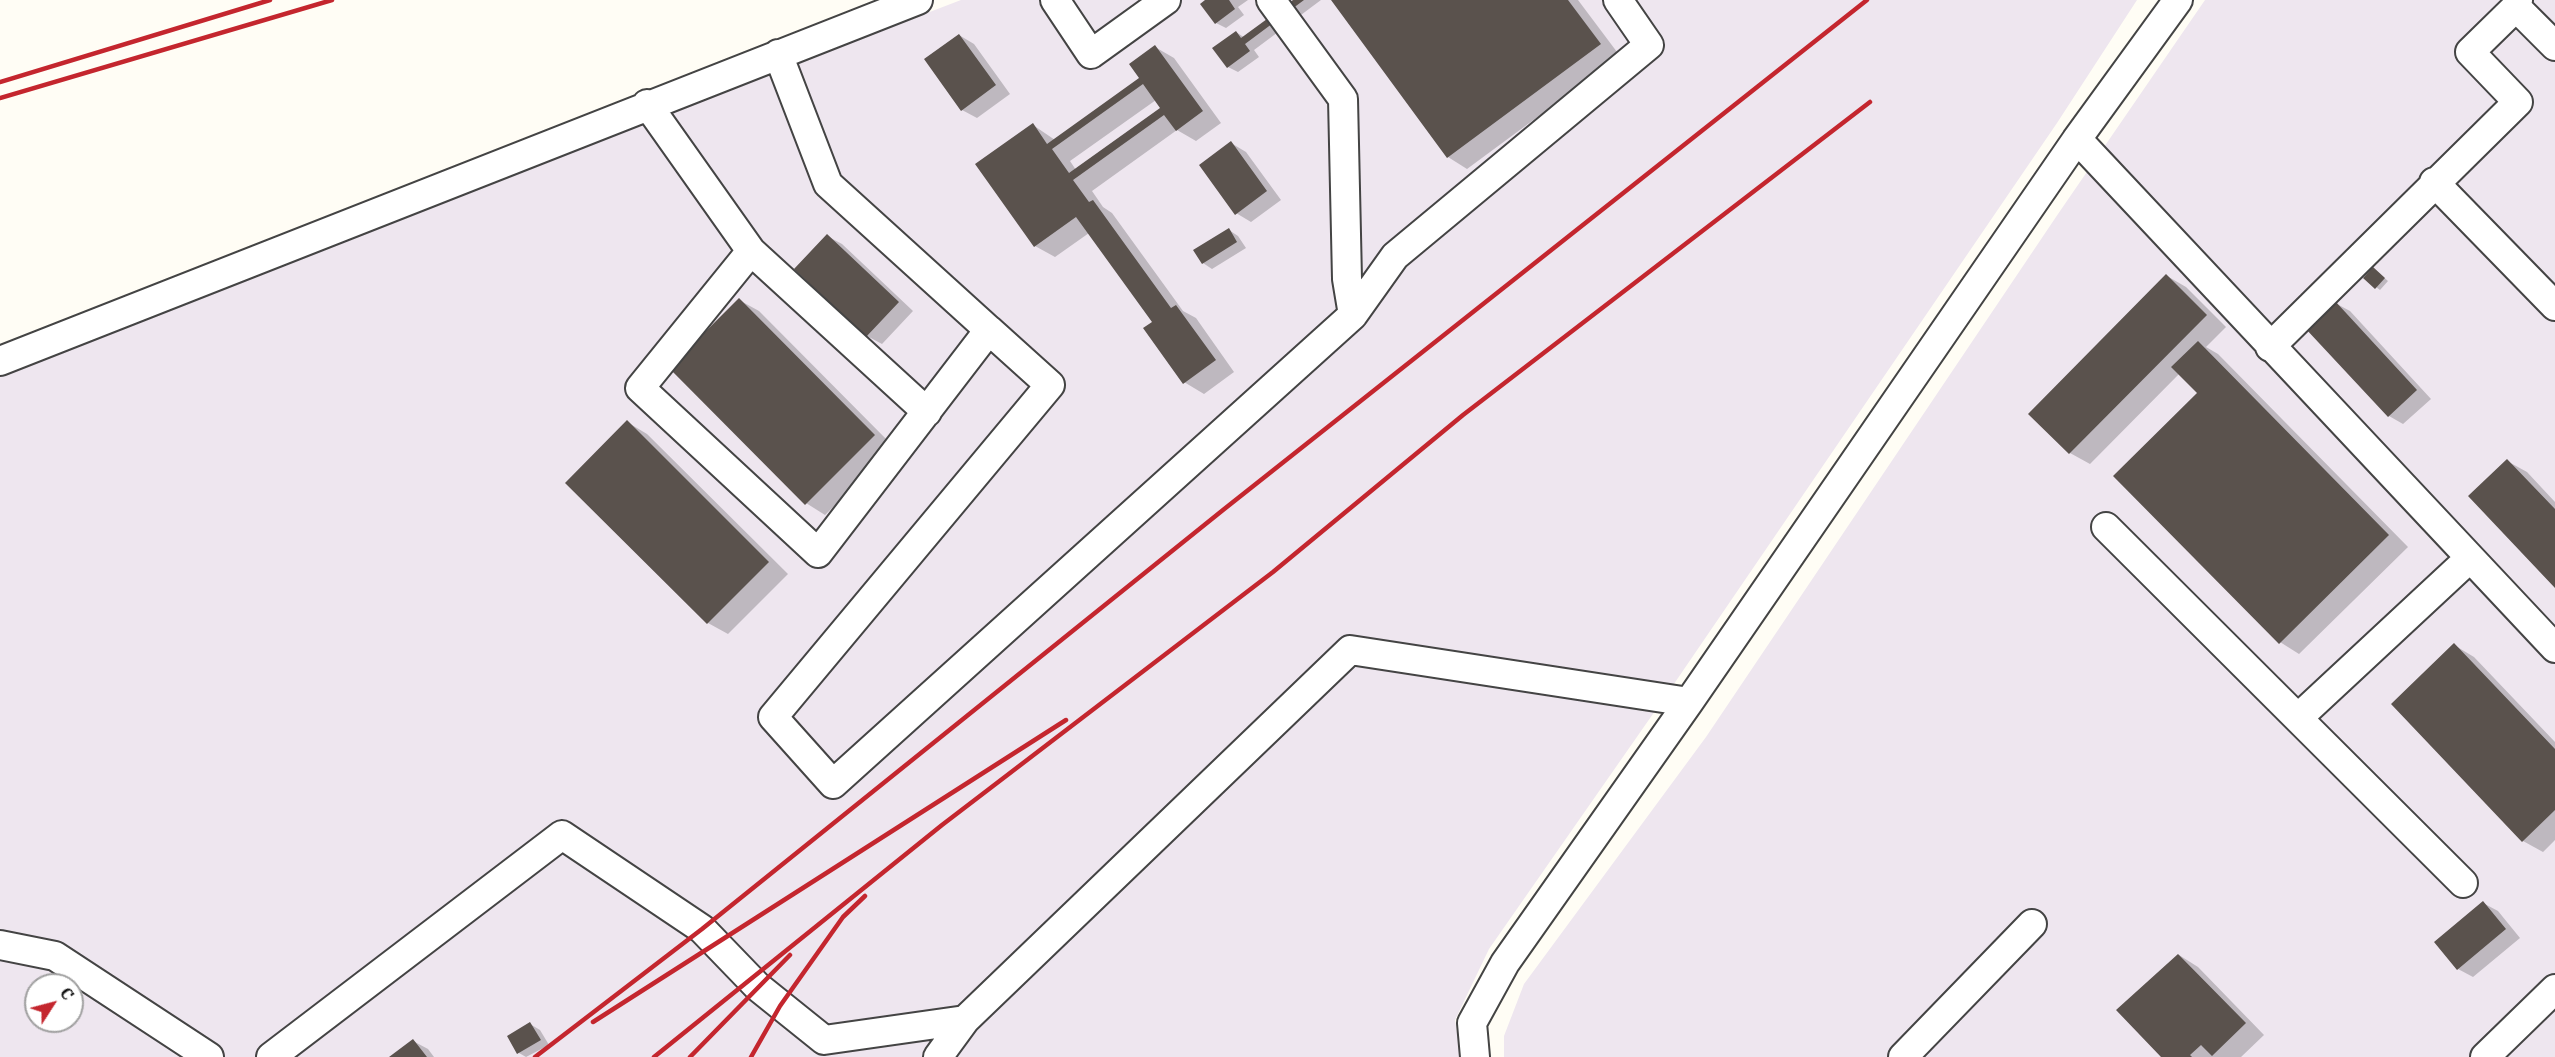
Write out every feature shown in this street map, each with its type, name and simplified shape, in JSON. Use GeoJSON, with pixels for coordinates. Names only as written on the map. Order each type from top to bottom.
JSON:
{"type":"FeatureCollection","features":[{"type":"Feature","properties":{"kind":"street"},"geometry":{"type":"LineString","coordinates":[[0,361],[647,104],[918,0]]}},
{"type":"Feature","properties":{"kind":"street"},"geometry":{"type":"LineString","coordinates":[[1055,0],[1091,54],[1166,0]]}},
{"type":"Feature","properties":{"kind":"street"},"geometry":{"type":"LineString","coordinates":[[1271,0],[1343,99],[1347,279],[1353,315]]}},
{"type":"Feature","properties":{"kind":"street"},"geometry":{"type":"LineString","coordinates":[[778,54],[828,184],[1050,385],[773,717],[833,784],[1353,315],[1395,256],[1649,45],[1618,0]]}},
{"type":"Feature","properties":{"kind":"street"},"geometry":{"type":"LineString","coordinates":[[1475,1057],[1472,1023],[1505,963],[1689,702],[2076,139],[2178,0]]}},
{"type":"Feature","properties":{"kind":"street"},"geometry":{"type":"LineString","coordinates":[[2270,347],[2434,182],[2518,102],[2470,52],[2517,3],[2555,46]]}},
{"type":"Feature","properties":{"kind":"street"},"geometry":{"type":"LineString","coordinates":[[647,104],[751,251],[927,412]]}},
{"type":"Feature","properties":{"kind":"street"},"geometry":{"type":"LineString","coordinates":[[2076,139],[2555,648]]}},
{"type":"Feature","properties":{"kind":"street"},"geometry":{"type":"LineString","coordinates":[[2434,182],[2555,306]]}},
{"type":"Feature","properties":{"kind":"street"},"geometry":{"type":"LineString","coordinates":[[751,251],[640,388],[818,553],[989,330]]}},
{"type":"Feature","properties":{"kind":"street"},"geometry":{"type":"LineString","coordinates":[[2106,527],[2463,883]]}},
{"type":"Feature","properties":{"kind":"street"},"geometry":{"type":"LineString","coordinates":[[2298,718],[2470,558]]}},
{"type":"Feature","properties":{"kind":"street"},"geometry":{"type":"LineString","coordinates":[[938,1057],[965,1020],[1350,650],[1689,702]]}},
{"type":"Feature","properties":{"kind":"street"},"geometry":{"type":"LineString","coordinates":[[271,1057],[562,835],[702,929],[818,1049],[965,1020]]}},
{"type":"Feature","properties":{"kind":"street"},"geometry":{"type":"LineString","coordinates":[[1904,1057],[2032,924]]}},
{"type":"Feature","properties":{"kind":"street"},"geometry":{"type":"LineString","coordinates":[[0,945],[55,956],[209,1057]]}},
{"type":"Feature","properties":{"kind":"street"},"geometry":{"type":"LineString","coordinates":[[2486,1057],[2555,989]]}},
{"type":"Feature","properties":{"kind":"shaded area"},"geometry":{"type":"Polygon","coordinates":[[[961,0],[2137,0],[2057,123],[1678,678],[1489,949],[1455,1020],[1461,1057],[0,1057],[0,368],[961,0]]]}},
{"type":"Feature","properties":{"kind":"shaded area"},"geometry":{"type":"Polygon","coordinates":[[[2205,0],[2555,0],[2555,1057],[1504,1057],[1504,1036],[1524,984],[1706,737],[2205,0]]]}},
{"type":"Feature","properties":{"kind":"building"},"geometry":{"type":"Polygon","coordinates":[[[1205,0],[1229,0],[1235,9],[1215,24],[1200,4],[1205,0]]]}},
{"type":"Feature","properties":{"kind":"building"},"geometry":{"type":"Polygon","coordinates":[[[1293,0],[1304,0],[1245,44],[1250,51],[1227,68],[1212,48],[1236,31],[1241,38],[1293,0]]]}},
{"type":"Feature","properties":{"kind":"building"},"geometry":{"type":"Polygon","coordinates":[[[1331,0],[1568,0],[1601,44],[1447,158],[1331,0]]]}},
{"type":"Feature","properties":{"kind":"building"},"geometry":{"type":"Polygon","coordinates":[[[959,34],[996,85],[961,111],[924,59],[959,34]]]}},
{"type":"Feature","properties":{"kind":"building"},"geometry":{"type":"Polygon","coordinates":[[[1155,45],[1203,111],[1176,131],[1164,115],[1073,180],[1089,202],[1093,200],[1171,308],[1176,305],[1216,360],[1183,384],[1143,328],[1152,322],[1076,217],[1034,247],[975,164],[1033,123],[1047,144],[1139,78],[1129,64],[1155,45]],[[1143,84],[1052,149],[1069,173],[1160,108],[1143,84]]]}},
{"type":"Feature","properties":{"kind":"building"},"geometry":{"type":"Polygon","coordinates":[[[1231,141],[1267,191],[1235,215],[1199,165],[1231,141]]]}},
{"type":"Feature","properties":{"kind":"building"},"geometry":{"type":"Polygon","coordinates":[[[1229,228],[1237,242],[1202,264],[1193,250],[1229,228]]]}},
{"type":"Feature","properties":{"kind":"building"},"geometry":{"type":"Polygon","coordinates":[[[827,234],[899,302],[866,337],[794,269],[827,234]]]}},
{"type":"Feature","properties":{"kind":"building"},"geometry":{"type":"Polygon","coordinates":[[[2373,267],[2385,278],[2375,289],[2363,278],[2373,267]]]}},
{"type":"Feature","properties":{"kind":"building"},"geometry":{"type":"Polygon","coordinates":[[[2166,274],[2207,315],[2069,454],[2028,414],[2166,274]]]}},
{"type":"Feature","properties":{"kind":"building"},"geometry":{"type":"Polygon","coordinates":[[[739,298],[875,435],[805,505],[669,368],[739,298]]]}},
{"type":"Feature","properties":{"kind":"building"},"geometry":{"type":"Polygon","coordinates":[[[2335,301],[2417,390],[2388,417],[2305,328],[2335,301]]]}},
{"type":"Feature","properties":{"kind":"building"},"geometry":{"type":"Polygon","coordinates":[[[2198,341],[2389,535],[2279,644],[2113,476],[2197,393],[2171,367],[2198,341]]]}},
{"type":"Feature","properties":{"kind":"building"},"geometry":{"type":"Polygon","coordinates":[[[627,420],[769,562],[707,624],[565,483],[627,420]]]}},
{"type":"Feature","properties":{"kind":"building"},"geometry":{"type":"Polygon","coordinates":[[[2507,459],[2555,509],[2555,588],[2468,496],[2507,459]]]}},
{"type":"Feature","properties":{"kind":"building"},"geometry":{"type":"Polygon","coordinates":[[[2454,643],[2555,749],[2555,810],[2522,842],[2391,704],[2454,643]]]}},
{"type":"Feature","properties":{"kind":"building"},"geometry":{"type":"Polygon","coordinates":[[[2483,901],[2506,929],[2457,970],[2434,942],[2483,901]]]}},
{"type":"Feature","properties":{"kind":"building"},"geometry":{"type":"Polygon","coordinates":[[[2178,954],[2246,1023],[2212,1056],[2201,1045],[2190,1055],[2192,1057],[2161,1057],[2116,1010],[2178,954]]]}},
{"type":"Feature","properties":{"kind":"building"},"geometry":{"type":"Polygon","coordinates":[[[530,1022],[541,1040],[517,1054],[507,1036],[530,1022]]]}},
{"type":"Feature","properties":{"kind":"building"},"geometry":{"type":"Polygon","coordinates":[[[413,1039],[427,1057],[389,1057],[413,1039]]]}},
{"type":"Feature","properties":{"kind":"railway"},"geometry":{"type":"LineString","coordinates":[[0,82],[270,0]]}},
{"type":"Feature","properties":{"kind":"railway"},"geometry":{"type":"LineString","coordinates":[[0,98],[332,0]]}},
{"type":"Feature","properties":{"kind":"railway"},"geometry":{"type":"LineString","coordinates":[[535,1057],[702,929],[1223,510],[1867,0]]}},
{"type":"Feature","properties":{"kind":"railway"},"geometry":{"type":"LineString","coordinates":[[654,1057],[942,825],[1273,572],[1463,415],[1870,102]]}},
{"type":"Feature","properties":{"kind":"railway"},"geometry":{"type":"LineString","coordinates":[[593,1022],[1066,720]]}},
{"type":"Feature","properties":{"kind":"railway"},"geometry":{"type":"LineString","coordinates":[[751,1057],[780,1006],[843,917],[865,896]]}},
{"type":"Feature","properties":{"kind":"railway"},"geometry":{"type":"LineString","coordinates":[[690,1057],[790,955]]}}]}
